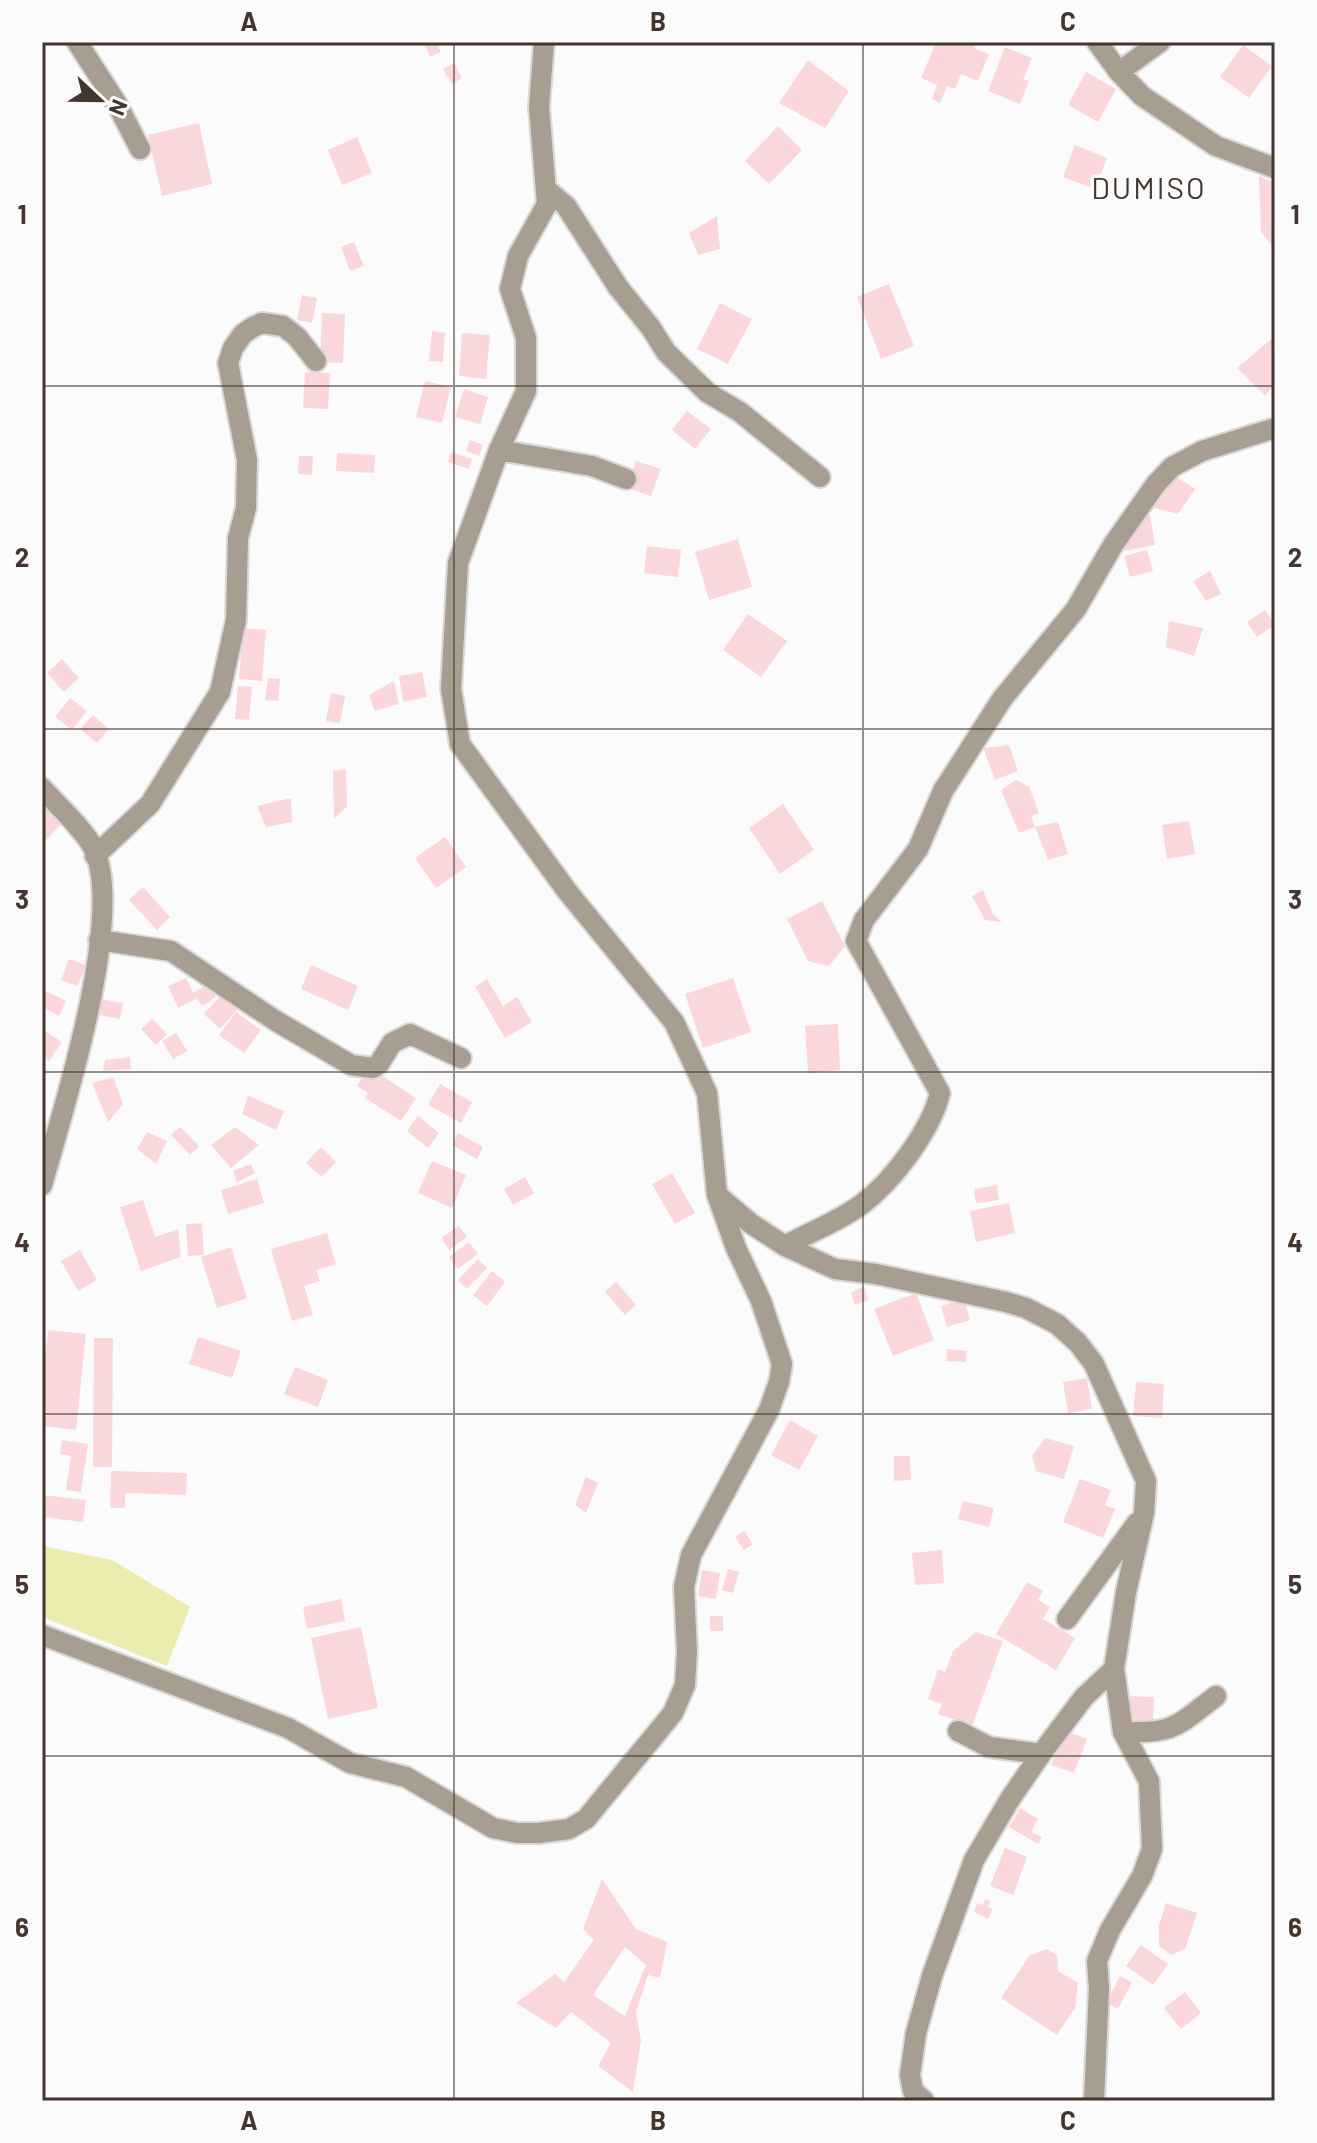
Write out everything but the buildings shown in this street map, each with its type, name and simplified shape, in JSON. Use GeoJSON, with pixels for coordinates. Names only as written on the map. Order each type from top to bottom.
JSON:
{"type":"FeatureCollection","features":[{"type":"Feature","properties":{"kind":"street"},"geometry":{"type":"LineString","coordinates":[[77,42],[117,104],[140,149]]}},
{"type":"Feature","properties":{"kind":"street"},"geometry":{"type":"LineString","coordinates":[[42,1635],[288,1728],[350,1763],[406,1777],[493,1828],[517,1833],[569,1829],[586,1819],[673,1713],[685,1685],[684,1587],[691,1555],[769,1410],[782,1364],[761,1301],[736,1248],[717,1195],[707,1093],[674,1022],[567,891],[460,744],[451,689],[458,563],[499,450],[526,391],[526,338],[510,289],[518,256],[547,204],[539,107],[544,42]]}},
{"type":"Feature","properties":{"kind":"street"},"geometry":{"type":"LineString","coordinates":[[1097,42],[1142,96],[1216,146],[1275,168]]}},
{"type":"Feature","properties":{"kind":"street"},"geometry":{"type":"LineString","coordinates":[[1119,72],[1160,42]]}},
{"type":"Feature","properties":{"kind":"street"},"geometry":{"type":"LineString","coordinates":[[546,189],[566,206],[618,287],[666,352],[708,393],[740,412],[820,477]]}},
{"type":"Feature","properties":{"kind":"street"},"geometry":{"type":"LineString","coordinates":[[95,856],[150,804],[220,692],[236,620],[238,538],[246,508],[247,460],[228,363],[233,348],[243,334],[262,323],[283,326],[297,337],[316,361]]}},
{"type":"Feature","properties":{"kind":"street"},"geometry":{"type":"LineString","coordinates":[[785,1246],[862,1205],[891,1176],[936,1111],[940,1093],[856,941],[864,920],[918,849],[943,791],[1002,699],[1076,609],[1094,573],[1156,484],[1172,467],[1202,451],[1274,431]]}},
{"type":"Feature","properties":{"kind":"street"},"geometry":{"type":"LineString","coordinates":[[499,450],[592,466],[626,479]]}},
{"type":"Feature","properties":{"kind":"street"},"geometry":{"type":"LineString","coordinates":[[42,788],[93,848],[100,875],[103,913],[91,999],[42,1185]]}},
{"type":"Feature","properties":{"kind":"street"},"geometry":{"type":"LineString","coordinates":[[99,940],[171,951],[276,1021],[351,1065],[373,1068],[392,1043],[410,1034],[461,1058]]}},
{"type":"Feature","properties":{"kind":"street"},"geometry":{"type":"LineString","coordinates":[[717,1195],[750,1223],[785,1246],[835,1269],[876,1274],[1006,1302],[1057,1324],[1078,1343],[1094,1364],[1146,1481],[1144,1513],[1126,1592],[1114,1669],[1123,1732],[1149,1781],[1152,1849],[1142,1876],[1110,1930],[1097,1961],[1099,1988],[1094,2101]]}},
{"type":"Feature","properties":{"kind":"street"},"geometry":{"type":"LineString","coordinates":[[1067,1619],[1144,1513]]}},
{"type":"Feature","properties":{"kind":"street"},"geometry":{"type":"LineString","coordinates":[[924,2101],[913,2091],[910,2075],[916,2033],[932,1976],[974,1860],[1041,1754],[1084,1697],[1114,1669]]}},
{"type":"Feature","properties":{"kind":"street"},"geometry":{"type":"LineString","coordinates":[[1123,1732],[1153,1733],[1174,1728],[1216,1696]]}},
{"type":"Feature","properties":{"kind":"street"},"geometry":{"type":"LineString","coordinates":[[958,1731],[989,1747],[1041,1754]]}},
{"type":"Feature","properties":{"kind":"green space"},"geometry":{"type":"Polygon","coordinates":[[[42,1546],[112,1560],[190,1607],[167,1666],[42,1617],[42,1546]]]}},
{"type":"Feature","properties":{"kind":"district","name":"DUMISO"},"geometry":{"type":"Point","coordinates":[1149,187]}}]}
